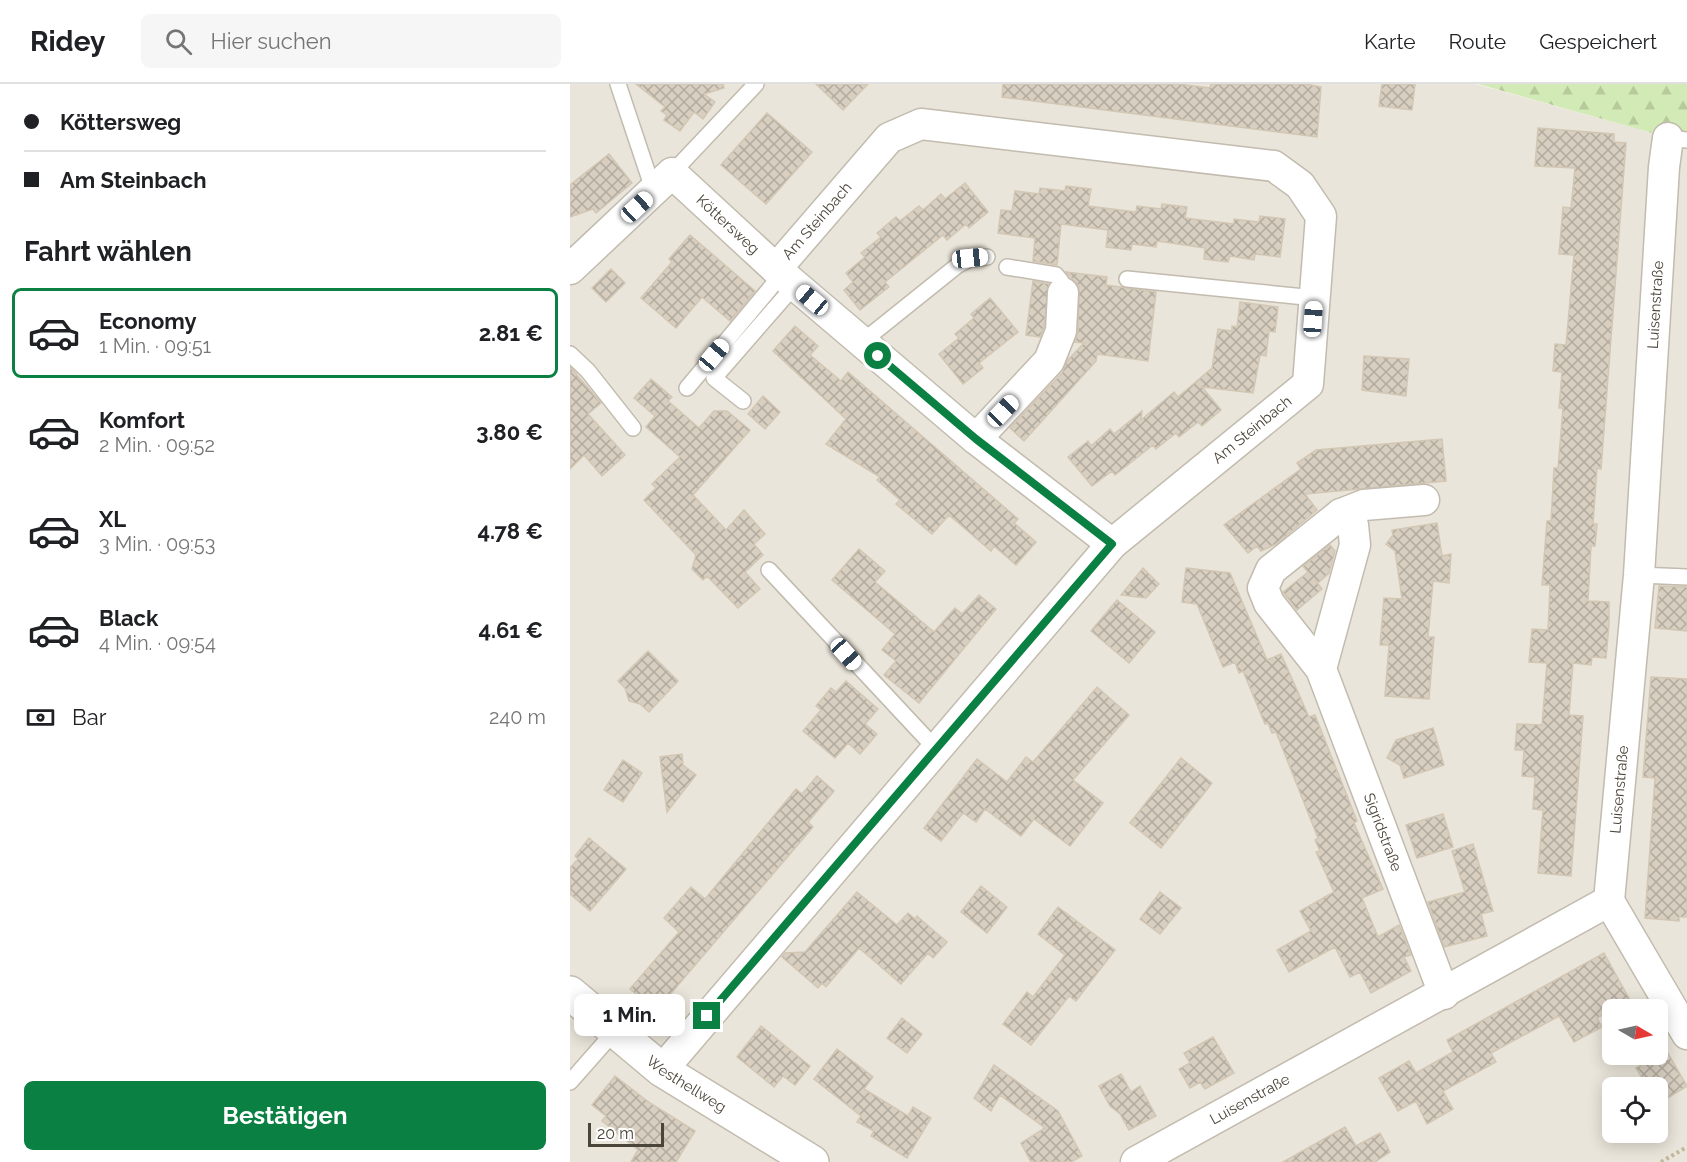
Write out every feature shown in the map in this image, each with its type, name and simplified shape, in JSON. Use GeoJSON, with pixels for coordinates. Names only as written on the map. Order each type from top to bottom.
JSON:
{"type":"FeatureCollection","features":[{"type":"Feature","properties":{"kind":"street","name":"Am Steinbach"},"geometry":{"type":"LineString","coordinates":[[662,1070],[1112,544],[1308,384],[1321,216],[1300,185],[1274,166],[921,124],[889,138],[784,276]]}},
{"type":"Feature","properties":{"kind":"street","name":"Luisenstraße"},"geometry":{"type":"LineString","coordinates":[[1136,1162],[1609,901],[1639,576],[1664,167],[1678,139]]}},
{"type":"Feature","properties":{"kind":"street"},"geometry":{"type":"LineString","coordinates":[[570,269],[663,182]]}},
{"type":"Feature","properties":{"kind":"street","name":"Köttersweg"},"geometry":{"type":"LineString","coordinates":[[663,182],[784,276],[976,439],[1112,544]]}},
{"type":"Feature","properties":{"kind":"street"},"geometry":{"type":"LineString","coordinates":[[976,439],[1049,361],[1061,331],[1062,292]]}},
{"type":"Feature","properties":{"kind":"street","name":"Sigridstraße"},"geometry":{"type":"LineString","coordinates":[[1424,500],[1364,505],[1341,514],[1271,570],[1263,588],[1269,603],[1321,669],[1444,994]]}},
{"type":"Feature","properties":{"kind":"street"},"geometry":{"type":"LineString","coordinates":[[1321,669],[1355,545],[1353,525],[1341,514]]}},
{"type":"Feature","properties":{"kind":"street"},"geometry":{"type":"LineString","coordinates":[[1609,901],[1687,1034]]}},
{"type":"Feature","properties":{"kind":"street","name":"Westhellweg"},"geometry":{"type":"LineString","coordinates":[[570,993],[662,1070],[812,1162]]}},
{"type":"Feature","properties":{"kind":"lane"},"geometry":{"type":"LineString","coordinates":[[618,84],[663,182],[756,84]]}},
{"type":"Feature","properties":{"kind":"lane"},"geometry":{"type":"LineString","coordinates":[[862,342],[958,265],[970,258],[987,257]]}},
{"type":"Feature","properties":{"kind":"lane"},"geometry":{"type":"LineString","coordinates":[[1007,267],[1056,275],[1061,281],[1062,292]]}},
{"type":"Feature","properties":{"kind":"lane"},"geometry":{"type":"LineString","coordinates":[[687,388],[784,276]]}},
{"type":"Feature","properties":{"kind":"lane"},"geometry":{"type":"LineString","coordinates":[[743,401],[714,378],[784,276]]}},
{"type":"Feature","properties":{"kind":"lane"},"geometry":{"type":"LineString","coordinates":[[1126,279],[1315,298]]}},
{"type":"Feature","properties":{"kind":"lane"},"geometry":{"type":"LineString","coordinates":[[570,354],[588,371],[633,428]]}},
{"type":"Feature","properties":{"kind":"lane"},"geometry":{"type":"LineString","coordinates":[[770,570],[936,749]]}},
{"type":"Feature","properties":{"kind":"lane"},"geometry":{"type":"LineString","coordinates":[[1639,576],[1687,577]]}},
{"type":"Feature","properties":{"kind":"lane"},"geometry":{"type":"LineString","coordinates":[[570,1083],[615,1031]]}},
{"type":"Feature","properties":{"kind":"path"},"geometry":{"type":"LineString","coordinates":[[1661,1162],[1687,1147]]}},
{"type":"Feature","properties":{"kind":"shaded area"},"geometry":{"type":"Polygon","coordinates":[[[570,84],[1475,84],[1656,134],[1687,134],[1687,1162],[570,1162],[570,84]]]}},
{"type":"Feature","properties":{"kind":"green space"},"geometry":{"type":"Polygon","coordinates":[[[1478,84],[1687,84],[1687,134],[1656,134],[1478,84]]]}},
{"type":"Feature","properties":{"kind":"building"},"geometry":{"type":"Polygon","coordinates":[[[636,84],[723,84],[724,88],[704,94],[715,102],[703,119],[694,112],[680,131],[664,120],[667,115],[661,111],[665,107],[636,84]]]}},
{"type":"Feature","properties":{"kind":"building"},"geometry":{"type":"Polygon","coordinates":[[[816,84],[868,84],[843,110],[816,84]]]}},
{"type":"Feature","properties":{"kind":"building"},"geometry":{"type":"Polygon","coordinates":[[[1003,84],[1178,84],[1210,88],[1211,84],[1306,84],[1321,87],[1317,137],[1002,97],[1003,84]]]}},
{"type":"Feature","properties":{"kind":"building"},"geometry":{"type":"Polygon","coordinates":[[[1382,84],[1415,84],[1412,110],[1379,106],[1382,84]]]}},
{"type":"Feature","properties":{"kind":"building"},"geometry":{"type":"Polygon","coordinates":[[[767,113],[812,152],[766,204],[721,165],[767,113]]]}},
{"type":"Feature","properties":{"kind":"building"},"geometry":{"type":"Polygon","coordinates":[[[1538,128],[1614,134],[1614,142],[1626,143],[1601,469],[1597,468],[1593,524],[1597,524],[1595,546],[1591,546],[1588,601],[1609,602],[1609,624],[1606,658],[1592,657],[1591,665],[1573,663],[1569,715],[1583,716],[1571,876],[1538,873],[1543,810],[1533,809],[1535,777],[1522,776],[1524,750],[1515,750],[1517,724],[1542,725],[1547,663],[1529,662],[1532,629],[1548,630],[1550,585],[1542,585],[1547,521],[1551,521],[1554,468],[1558,468],[1563,408],[1559,408],[1562,372],[1553,371],[1555,344],[1566,345],[1574,255],[1559,254],[1563,207],[1571,208],[1575,168],[1535,166],[1538,128]]]}},
{"type":"Feature","properties":{"kind":"building"},"geometry":{"type":"Polygon","coordinates":[[[609,154],[632,183],[596,213],[593,209],[570,217],[570,185],[609,154]]]}},
{"type":"Feature","properties":{"kind":"building"},"geometry":{"type":"Polygon","coordinates":[[[965,183],[988,212],[969,228],[966,224],[947,240],[943,235],[885,282],[889,287],[860,310],[844,290],[853,282],[846,273],[865,257],[861,253],[881,237],[877,233],[896,217],[900,221],[919,206],[923,210],[941,194],[945,199],[965,183]]]}},
{"type":"Feature","properties":{"kind":"building"},"geometry":{"type":"Polygon","coordinates":[[[1066,186],[1091,189],[1088,206],[1136,212],[1137,206],[1161,209],[1162,204],[1187,207],[1185,218],[1234,224],[1234,219],[1259,222],[1260,216],[1285,219],[1280,257],[1255,254],[1254,260],[1230,256],[1228,262],[1204,259],[1205,248],[1157,241],[1156,247],[1132,244],[1131,250],[1106,247],[1108,230],[1061,224],[1057,265],[1033,261],[1035,238],[998,233],[1001,210],[1012,211],[1015,191],[1039,194],[1040,188],[1065,191],[1066,186]]]}},
{"type":"Feature","properties":{"kind":"building"},"geometry":{"type":"Polygon","coordinates":[[[690,235],[755,291],[730,321],[702,297],[676,328],[641,298],[672,262],[669,259],[690,235]]]}},
{"type":"Feature","properties":{"kind":"building"},"geometry":{"type":"Polygon","coordinates":[[[611,269],[625,283],[606,302],[592,288],[611,269]]]}},
{"type":"Feature","properties":{"kind":"building"},"geometry":{"type":"Polygon","coordinates":[[[1066,272],[1107,277],[1106,285],[1156,292],[1148,361],[1097,354],[1096,361],[1024,441],[1010,428],[1062,373],[1067,361],[1084,343],[1075,342],[1078,332],[1079,286],[1066,272]]]}},
{"type":"Feature","properties":{"kind":"building"},"geometry":{"type":"Polygon","coordinates":[[[1033,281],[1049,284],[1044,327],[1040,337],[1026,335],[1033,281]]]}},
{"type":"Feature","properties":{"kind":"building"},"geometry":{"type":"Polygon","coordinates":[[[990,298],[1018,332],[979,363],[983,368],[963,384],[939,354],[959,338],[955,334],[974,318],[971,314],[990,298]]]}},
{"type":"Feature","properties":{"kind":"building"},"geometry":{"type":"Polygon","coordinates":[[[1240,302],[1278,307],[1275,332],[1269,331],[1266,356],[1260,355],[1253,393],[1202,387],[1221,410],[1202,426],[1198,422],[1179,437],[1176,433],[1156,449],[1153,445],[1115,475],[1112,471],[1092,486],[1068,457],[1088,441],[1091,446],[1110,429],[1114,434],[1142,411],[1141,420],[1174,392],[1178,397],[1212,368],[1218,329],[1232,331],[1232,326],[1237,327],[1240,302]]]}},
{"type":"Feature","properties":{"kind":"building"},"geometry":{"type":"Polygon","coordinates":[[[795,326],[818,346],[810,355],[841,381],[848,372],[1018,519],[1014,523],[1036,542],[1016,565],[994,546],[991,551],[949,515],[932,534],[896,504],[900,500],[877,480],[880,477],[826,444],[846,419],[773,351],[795,326]]]}},
{"type":"Feature","properties":{"kind":"building"},"geometry":{"type":"Polygon","coordinates":[[[1364,356],[1409,359],[1406,396],[1362,390],[1364,356]]]}},
{"type":"Feature","properties":{"kind":"building"},"geometry":{"type":"Polygon","coordinates":[[[570,367],[601,403],[588,414],[625,455],[602,476],[584,455],[570,469],[570,367]]]}},
{"type":"Feature","properties":{"kind":"building"},"geometry":{"type":"Polygon","coordinates":[[[651,379],[672,397],[668,401],[699,428],[714,411],[727,411],[750,430],[693,495],[726,530],[744,510],[765,534],[754,544],[763,555],[745,572],[760,589],[738,608],[707,576],[703,580],[692,569],[696,555],[644,500],[656,488],[652,484],[680,457],[646,427],[655,416],[634,398],[651,379]]]}},
{"type":"Feature","properties":{"kind":"building"},"geometry":{"type":"Polygon","coordinates":[[[763,396],[780,412],[765,429],[748,414],[763,396]]]}},
{"type":"Feature","properties":{"kind":"building"},"geometry":{"type":"Polygon","coordinates":[[[1442,439],[1446,481],[1305,494],[1317,510],[1276,544],[1261,551],[1257,546],[1248,553],[1224,525],[1301,469],[1297,463],[1316,450],[1442,439]]]}},
{"type":"Feature","properties":{"kind":"building"},"geometry":{"type":"Polygon","coordinates":[[[1437,523],[1442,556],[1451,554],[1449,583],[1433,581],[1428,637],[1434,637],[1429,699],[1385,696],[1389,645],[1380,645],[1384,598],[1402,599],[1395,551],[1386,544],[1393,535],[1392,530],[1437,523]]]}},
{"type":"Feature","properties":{"kind":"building"},"geometry":{"type":"Polygon","coordinates":[[[1330,545],[1335,551],[1329,573],[1318,583],[1315,580],[1322,589],[1297,610],[1283,592],[1308,572],[1303,566],[1330,545]]]}},
{"type":"Feature","properties":{"kind":"building"},"geometry":{"type":"Polygon","coordinates":[[[859,549],[885,571],[875,582],[934,632],[955,608],[962,614],[979,595],[996,609],[919,703],[884,675],[896,661],[882,650],[895,634],[832,580],[859,549]]]}},
{"type":"Feature","properties":{"kind":"building"},"geometry":{"type":"Polygon","coordinates":[[[1143,568],[1159,584],[1146,598],[1121,595],[1143,568]]]}},
{"type":"Feature","properties":{"kind":"building"},"geometry":{"type":"Polygon","coordinates":[[[1186,568],[1230,573],[1267,660],[1281,654],[1309,717],[1315,715],[1357,821],[1354,823],[1383,889],[1362,898],[1378,937],[1399,925],[1411,955],[1404,957],[1411,971],[1371,993],[1360,972],[1350,977],[1335,947],[1289,972],[1277,950],[1311,931],[1300,911],[1334,892],[1316,852],[1320,851],[1315,840],[1318,838],[1276,732],[1272,733],[1268,723],[1265,724],[1243,671],[1239,673],[1235,662],[1223,667],[1197,604],[1182,602],[1186,568]]]}},
{"type":"Feature","properties":{"kind":"building"},"geometry":{"type":"Polygon","coordinates":[[[1659,586],[1687,587],[1687,631],[1655,628],[1659,586]]]}},
{"type":"Feature","properties":{"kind":"building"},"geometry":{"type":"Polygon","coordinates":[[[1117,600],[1155,632],[1129,663],[1091,631],[1117,600]]]}},
{"type":"Feature","properties":{"kind":"building"},"geometry":{"type":"Polygon","coordinates":[[[648,651],[678,681],[649,712],[640,704],[629,701],[625,688],[618,681],[648,651]]]}},
{"type":"Feature","properties":{"kind":"building"},"geometry":{"type":"Polygon","coordinates":[[[1651,677],[1687,679],[1687,917],[1679,917],[1679,921],[1645,918],[1655,778],[1643,777],[1651,677]]]}},
{"type":"Feature","properties":{"kind":"building"},"geometry":{"type":"Polygon","coordinates":[[[846,681],[878,709],[865,724],[877,734],[860,754],[848,743],[835,758],[803,731],[821,710],[816,706],[831,688],[836,692],[846,681]]]}},
{"type":"Feature","properties":{"kind":"building"},"geometry":{"type":"Polygon","coordinates":[[[1097,687],[1129,715],[1073,780],[1103,803],[1070,846],[1034,819],[1021,836],[985,809],[976,822],[963,813],[941,841],[924,828],[977,759],[1007,782],[1026,757],[1033,762],[1097,687]]]}},
{"type":"Feature","properties":{"kind":"building"},"geometry":{"type":"Polygon","coordinates":[[[1433,728],[1444,765],[1404,778],[1400,765],[1387,758],[1396,740],[1433,728]]]}},
{"type":"Feature","properties":{"kind":"building"},"geometry":{"type":"Polygon","coordinates":[[[682,754],[683,765],[696,775],[667,812],[660,757],[682,754]]]}},
{"type":"Feature","properties":{"kind":"building"},"geometry":{"type":"Polygon","coordinates":[[[1181,758],[1212,783],[1161,848],[1130,823],[1181,758]]]}},
{"type":"Feature","properties":{"kind":"building"},"geometry":{"type":"Polygon","coordinates":[[[623,760],[642,773],[623,802],[604,790],[623,760]]]}},
{"type":"Feature","properties":{"kind":"building"},"geometry":{"type":"Polygon","coordinates":[[[817,776],[834,791],[808,822],[813,827],[656,1011],[630,989],[679,932],[664,918],[691,887],[705,899],[796,789],[802,794],[817,776]]]}},
{"type":"Feature","properties":{"kind":"building"},"geometry":{"type":"Polygon","coordinates":[[[1443,814],[1453,847],[1417,858],[1406,825],[1443,814]]]}},
{"type":"Feature","properties":{"kind":"building"},"geometry":{"type":"Polygon","coordinates":[[[589,838],[626,869],[590,911],[570,894],[570,868],[578,859],[575,856],[589,838]]]}},
{"type":"Feature","properties":{"kind":"building"},"geometry":{"type":"Polygon","coordinates":[[[1473,844],[1493,911],[1481,914],[1487,936],[1444,947],[1428,902],[1465,892],[1452,851],[1473,844]]]}},
{"type":"Feature","properties":{"kind":"building"},"geometry":{"type":"Polygon","coordinates":[[[981,886],[1007,907],[987,933],[961,912],[981,886]]]}},
{"type":"Feature","properties":{"kind":"building"},"geometry":{"type":"Polygon","coordinates":[[[857,892],[897,925],[908,913],[915,919],[917,916],[947,942],[933,958],[928,953],[901,984],[859,948],[826,987],[822,983],[818,988],[782,957],[785,953],[805,952],[857,892]]]}},
{"type":"Feature","properties":{"kind":"building"},"geometry":{"type":"Polygon","coordinates":[[[1160,892],[1181,908],[1160,934],[1140,919],[1160,892]]]}},
{"type":"Feature","properties":{"kind":"building"},"geometry":{"type":"Polygon","coordinates":[[[1058,907],[1115,950],[1076,1001],[1069,996],[1031,1045],[1003,1024],[1027,992],[1033,997],[1065,955],[1038,934],[1058,907]]]}},
{"type":"Feature","properties":{"kind":"building"},"geometry":{"type":"Polygon","coordinates":[[[1604,953],[1629,999],[1602,999],[1602,1015],[1597,1018],[1602,1027],[1574,1042],[1559,1016],[1491,1053],[1496,1062],[1443,1091],[1453,1109],[1427,1124],[1416,1101],[1398,1111],[1379,1078],[1409,1061],[1416,1073],[1453,1052],[1447,1040],[1604,953]]]}},
{"type":"Feature","properties":{"kind":"building"},"geometry":{"type":"Polygon","coordinates":[[[902,1018],[922,1034],[907,1053],[887,1038],[902,1018]]]}},
{"type":"Feature","properties":{"kind":"building"},"geometry":{"type":"Polygon","coordinates":[[[761,1026],[810,1066],[795,1085],[783,1076],[774,1087],[737,1057],[761,1026]]]}},
{"type":"Feature","properties":{"kind":"building"},"geometry":{"type":"Polygon","coordinates":[[[1213,1037],[1234,1073],[1205,1089],[1200,1082],[1190,1088],[1179,1069],[1190,1063],[1184,1053],[1213,1037]]]}},
{"type":"Feature","properties":{"kind":"building"},"geometry":{"type":"Polygon","coordinates":[[[837,1049],[873,1077],[864,1089],[908,1116],[913,1107],[931,1118],[907,1158],[871,1136],[874,1131],[857,1122],[861,1116],[814,1079],[837,1049]]]}},
{"type":"Feature","properties":{"kind":"building"},"geometry":{"type":"Polygon","coordinates":[[[1668,1053],[1687,1086],[1668,1098],[1668,1077],[1641,1077],[1636,1068],[1641,1065],[1668,1065],[1668,1053]]]}},
{"type":"Feature","properties":{"kind":"building"},"geometry":{"type":"Polygon","coordinates":[[[994,1065],[1058,1111],[1082,1156],[1071,1162],[1031,1162],[1021,1143],[1045,1128],[1000,1095],[991,1111],[974,1098],[994,1065]]]}},
{"type":"Feature","properties":{"kind":"building"},"geometry":{"type":"Polygon","coordinates":[[[1121,1074],[1131,1092],[1140,1086],[1156,1116],[1129,1130],[1120,1114],[1110,1106],[1099,1086],[1121,1074]]]}},
{"type":"Feature","properties":{"kind":"building"},"geometry":{"type":"Polygon","coordinates":[[[615,1076],[650,1103],[695,1131],[676,1162],[631,1162],[638,1150],[602,1121],[606,1116],[592,1105],[615,1076]]]}},
{"type":"Feature","properties":{"kind":"building"},"geometry":{"type":"Polygon","coordinates":[[[1345,1127],[1356,1146],[1380,1133],[1390,1152],[1375,1162],[1283,1162],[1345,1127]]]}},
{"type":"Feature","properties":{"kind":"route"},"geometry":{"type":"LineString","coordinates":[[707,1016],[1112,544],[976,439],[878,356]]}}]}
